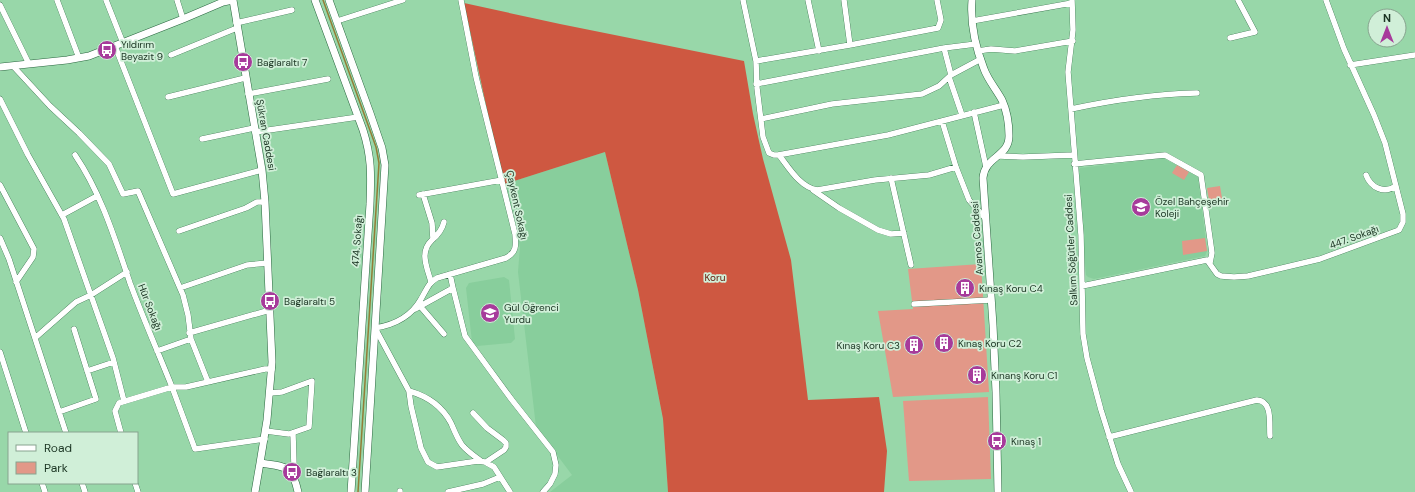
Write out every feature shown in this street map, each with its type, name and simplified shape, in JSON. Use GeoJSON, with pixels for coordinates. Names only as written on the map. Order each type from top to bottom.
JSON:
{"type":"FeatureCollection","features":[{"type":"Feature","properties":{"kind":"street"},"geometry":{"type":"LineString","coordinates":[[56,0],[79,58]]}},
{"type":"Feature","properties":{"kind":"street"},"geometry":{"type":"LineString","coordinates":[[106,0],[123,43]]}},
{"type":"Feature","properties":{"kind":"street"},"geometry":{"type":"LineString","coordinates":[[177,0],[183,19]]}},
{"type":"Feature","properties":{"kind":"street","name":"Şükran Caddesi"},"geometry":{"type":"LineString","coordinates":[[0,67],[79,58],[98,53],[223,2],[233,0],[262,170],[268,263],[272,369],[265,435],[255,492]]}},
{"type":"Feature","properties":{"kind":"street","name":"474. Sokağı"},"geometry":{"type":"LineString","coordinates":[[315,0],[364,115],[382,148],[385,165],[365,492]]}},
{"type":"Feature","properties":{"kind":"street","name":"474. Sokağı"},"geometry":{"type":"LineString","coordinates":[[329,0],[337,21],[364,115],[371,170],[351,492]]}},
{"type":"Feature","properties":{"kind":"street"},"geometry":{"type":"LineString","coordinates":[[337,21],[403,0]]}},
{"type":"Feature","properties":{"kind":"street","name":"Çaykent Sokağı"},"geometry":{"type":"LineString","coordinates":[[431,282],[437,278],[506,258],[515,251],[517,246],[476,77],[461,0]]}},
{"type":"Feature","properties":{"kind":"street"},"geometry":{"type":"LineString","coordinates":[[743,0],[756,61],[756,84],[763,137],[768,151],[772,155],[875,138],[1004,105]]}},
{"type":"Feature","properties":{"kind":"street"},"geometry":{"type":"LineString","coordinates":[[808,0],[819,51]]}},
{"type":"Feature","properties":{"kind":"street"},"geometry":{"type":"LineString","coordinates":[[844,0],[850,45]]}},
{"type":"Feature","properties":{"kind":"street"},"geometry":{"type":"LineString","coordinates":[[756,61],[819,51],[938,28],[941,20],[937,0]]}},
{"type":"Feature","properties":{"kind":"street"},"geometry":{"type":"LineString","coordinates":[[972,0],[972,22],[977,48],[984,69],[1004,105],[1007,116],[1009,139],[1006,147],[999,156]]}},
{"type":"Feature","properties":{"kind":"street"},"geometry":{"type":"LineString","coordinates":[[1230,38],[1255,32],[1238,0]]}},
{"type":"Feature","properties":{"kind":"street","name":"447. Sokağı"},"geometry":{"type":"LineString","coordinates":[[1210,263],[1217,274],[1221,276],[1248,276],[1320,259],[1398,230],[1403,222],[1403,214],[1389,156],[1380,129],[1350,65],[1326,0]]}},
{"type":"Feature","properties":{"kind":"street"},"geometry":{"type":"LineString","coordinates":[[972,22],[1072,2]]}},
{"type":"Feature","properties":{"kind":"street","name":"Salkım Söğütler Caddesi"},"geometry":{"type":"LineString","coordinates":[[1072,2],[1073,42],[1068,72],[1074,164],[1081,235],[1082,320],[1085,347],[1109,437],[1121,472],[1131,492]]}},
{"type":"Feature","properties":{"kind":"street"},"geometry":{"type":"LineString","coordinates":[[0,6],[29,64]]}},
{"type":"Feature","properties":{"kind":"street"},"geometry":{"type":"LineString","coordinates":[[171,55],[237,25],[292,10]]}},
{"type":"Feature","properties":{"kind":"street"},"geometry":{"type":"LineString","coordinates":[[756,84],[944,48],[977,48],[1015,51],[1073,42]]}},
{"type":"Feature","properties":{"kind":"street"},"geometry":{"type":"LineString","coordinates":[[115,46],[173,194],[262,170]]}},
{"type":"Feature","properties":{"kind":"street"},"geometry":{"type":"LineString","coordinates":[[944,48],[950,76],[962,115]]}},
{"type":"Feature","properties":{"kind":"street"},"geometry":{"type":"LineString","coordinates":[[1350,65],[1415,55]]}},
{"type":"Feature","properties":{"kind":"street"},"geometry":{"type":"LineString","coordinates":[[761,119],[832,104],[916,95],[934,89],[944,83],[950,76],[981,59]]}},
{"type":"Feature","properties":{"kind":"street"},"geometry":{"type":"LineString","coordinates":[[13,66],[50,106],[109,164],[123,194],[138,191],[180,288],[188,315],[191,340],[208,382]]}},
{"type":"Feature","properties":{"kind":"street"},"geometry":{"type":"LineString","coordinates":[[168,97],[246,78]]}},
{"type":"Feature","properties":{"kind":"street"},"geometry":{"type":"LineString","coordinates":[[248,94],[328,79]]}},
{"type":"Feature","properties":{"kind":"street"},"geometry":{"type":"LineString","coordinates":[[1071,109],[1135,98],[1197,93]]}},
{"type":"Feature","properties":{"kind":"street"},"geometry":{"type":"LineString","coordinates":[[0,99],[62,216],[114,362],[124,401]]}},
{"type":"Feature","properties":{"kind":"street"},"geometry":{"type":"LineString","coordinates":[[974,112],[986,167]]}},
{"type":"Feature","properties":{"kind":"street"},"geometry":{"type":"LineString","coordinates":[[0,114],[9,117]]}},
{"type":"Feature","properties":{"kind":"street"},"geometry":{"type":"LineString","coordinates":[[202,139],[243,129],[254,130],[364,115]]}},
{"type":"Feature","properties":{"kind":"street"},"geometry":{"type":"LineString","coordinates":[[942,121],[956,167],[969,200],[985,218]]}},
{"type":"Feature","properties":{"kind":"street"},"geometry":{"type":"LineString","coordinates":[[1074,164],[1165,154],[1201,175],[1212,254],[1210,263],[1207,260],[1082,286]]}},
{"type":"Feature","properties":{"kind":"street","name":"Hür Sokağı"},"geometry":{"type":"LineString","coordinates":[[75,155],[86,171],[98,196],[195,449],[265,435]]}},
{"type":"Feature","properties":{"kind":"street"},"geometry":{"type":"LineString","coordinates":[[779,155],[798,179],[829,202],[878,230],[892,234],[904,233]]}},
{"type":"Feature","properties":{"kind":"street"},"geometry":{"type":"LineString","coordinates":[[986,167],[992,159],[999,156],[1023,157],[1074,155]]}},
{"type":"Feature","properties":{"kind":"street"},"geometry":{"type":"LineString","coordinates":[[811,188],[821,190],[875,180],[929,175],[956,167]]}},
{"type":"Feature","properties":{"kind":"street","name":"Avanos Caddesi"},"geometry":{"type":"LineString","coordinates":[[986,167],[983,178],[996,392],[998,492]]}},
{"type":"Feature","properties":{"kind":"street"},"geometry":{"type":"LineString","coordinates":[[1366,175],[1371,184],[1380,189],[1388,190],[1396,186]]}},
{"type":"Feature","properties":{"kind":"street"},"geometry":{"type":"LineString","coordinates":[[891,178],[911,265]]}},
{"type":"Feature","properties":{"kind":"street"},"geometry":{"type":"LineString","coordinates":[[433,239],[432,223],[421,194],[502,180]]}},
{"type":"Feature","properties":{"kind":"street"},"geometry":{"type":"LineString","coordinates":[[0,185],[34,248],[33,257],[16,282]]}},
{"type":"Feature","properties":{"kind":"street"},"geometry":{"type":"LineString","coordinates":[[62,216],[98,196]]}},
{"type":"Feature","properties":{"kind":"street"},"geometry":{"type":"LineString","coordinates":[[179,231],[246,208],[257,202],[265,202]]}},
{"type":"Feature","properties":{"kind":"street"},"geometry":{"type":"LineString","coordinates":[[413,311],[431,282],[424,257],[426,247],[440,231],[444,222]]}},
{"type":"Feature","properties":{"kind":"street"},"geometry":{"type":"LineString","coordinates":[[0,238],[66,432]]}},
{"type":"Feature","properties":{"kind":"street"},"geometry":{"type":"LineString","coordinates":[[180,288],[247,265],[268,263]]}},
{"type":"Feature","properties":{"kind":"street"},"geometry":{"type":"LineString","coordinates":[[35,338],[76,302],[91,295],[127,272]]}},
{"type":"Feature","properties":{"kind":"street"},"geometry":{"type":"LineString","coordinates":[[450,274],[465,336],[553,452],[556,465],[555,474],[552,481],[543,492]]}},
{"type":"Feature","properties":{"kind":"street"},"geometry":{"type":"LineString","coordinates":[[453,288],[420,306],[404,318],[394,323],[375,328],[409,391],[421,448],[428,462],[437,467],[484,462],[504,450],[506,445],[505,441],[487,428],[474,413]]}},
{"type":"Feature","properties":{"kind":"street"},"geometry":{"type":"LineString","coordinates":[[914,304],[991,300]]}},
{"type":"Feature","properties":{"kind":"street"},"geometry":{"type":"LineString","coordinates":[[420,306],[444,334]]}},
{"type":"Feature","properties":{"kind":"street"},"geometry":{"type":"LineString","coordinates":[[189,333],[270,310]]}},
{"type":"Feature","properties":{"kind":"street"},"geometry":{"type":"LineString","coordinates":[[59,412],[96,400],[74,329]]}},
{"type":"Feature","properties":{"kind":"street"},"geometry":{"type":"LineString","coordinates":[[157,351],[191,340]]}},
{"type":"Feature","properties":{"kind":"street"},"geometry":{"type":"LineString","coordinates":[[0,352],[26,432]]}},
{"type":"Feature","properties":{"kind":"street"},"geometry":{"type":"LineString","coordinates":[[87,371],[114,362]]}},
{"type":"Feature","properties":{"kind":"street"},"geometry":{"type":"LineString","coordinates":[[121,432],[115,411],[119,403],[172,387],[186,388],[265,369],[272,369]]}},
{"type":"Feature","properties":{"kind":"street"},"geometry":{"type":"LineString","coordinates":[[265,435],[293,434],[309,427],[312,381],[282,392],[270,393]]}},
{"type":"Feature","properties":{"kind":"street"},"geometry":{"type":"LineString","coordinates":[[409,391],[423,396],[438,407],[449,420],[462,444],[471,454],[494,467],[510,492]]}},
{"type":"Feature","properties":{"kind":"street"},"geometry":{"type":"LineString","coordinates":[[1109,437],[1257,400],[1264,402],[1268,407],[1270,436]]}},
{"type":"Feature","properties":{"kind":"street"},"geometry":{"type":"LineString","coordinates":[[293,434],[294,466],[292,472],[298,492]]}},
{"type":"Feature","properties":{"kind":"street"},"geometry":{"type":"LineString","coordinates":[[260,463],[284,468],[292,472]]}},
{"type":"Feature","properties":{"kind":"street"},"geometry":{"type":"LineString","coordinates":[[448,492],[483,484],[500,477]]}},
{"type":"Feature","properties":{"kind":"shaded area"},"geometry":{"type":"Polygon","coordinates":[[[605,152],[638,290],[663,420],[668,492],[550,492],[572,475],[536,427],[518,272],[520,247],[505,184],[605,152]]]}},
{"type":"Feature","properties":{"kind":"shaded area","name":"Özel Bahçeşehir Koleji"},"geometry":{"type":"Polygon","coordinates":[[[1163,158],[1198,176],[1207,251],[1205,256],[1094,279],[1088,277],[1086,275],[1077,173],[1080,168],[1163,158]]]}},
{"type":"Feature","properties":{"kind":"shaded area","name":"Gül Öğrenci Yurdu"},"geometry":{"type":"Polygon","coordinates":[[[504,277],[509,280],[515,339],[511,343],[477,346],[472,342],[466,288],[469,283],[504,277]]]}},
{"type":"Feature","properties":{"kind":"green space","name":"Koru"},"geometry":{"type":"Polygon","coordinates":[[[464,3],[744,61],[753,114],[763,159],[791,260],[808,400],[879,397],[887,451],[884,492],[668,492],[663,419],[638,290],[605,152],[505,184],[489,119],[464,3]]]}},
{"type":"Feature","properties":{"kind":"green space"},"geometry":{"type":"Polygon","coordinates":[[[1177,165],[1189,172],[1184,180],[1172,173],[1177,165]]]}},
{"type":"Feature","properties":{"kind":"green space"},"geometry":{"type":"Polygon","coordinates":[[[1220,186],[1223,204],[1210,206],[1207,188],[1220,186]]]}},
{"type":"Feature","properties":{"kind":"green space"},"geometry":{"type":"Polygon","coordinates":[[[1205,238],[1207,251],[1183,255],[1182,241],[1205,238]]]}},
{"type":"Feature","properties":{"kind":"green space"},"geometry":{"type":"Polygon","coordinates":[[[981,264],[989,392],[893,397],[878,311],[913,309],[908,269],[981,264]]]}},
{"type":"Feature","properties":{"kind":"green space"},"geometry":{"type":"Polygon","coordinates":[[[988,397],[991,479],[909,481],[903,401],[988,397]]]}},
{"type":"Feature","properties":{"kind":"waterway"},"geometry":{"type":"LineString","coordinates":[[323,0],[376,147],[379,163],[358,492]]}},
{"type":"Feature","properties":{"kind":"place","name":"Yıldırım Beyazit 9"},"geometry":{"type":"Point","coordinates":[107,50]}},
{"type":"Feature","properties":{"kind":"place","name":"Bağlaraltı 7"},"geometry":{"type":"Point","coordinates":[243,62]}},
{"type":"Feature","properties":{"kind":"place","name":"Özel Bahçeşehir Koleji"},"geometry":{"type":"Point","coordinates":[1141,207]}},
{"type":"Feature","properties":{"kind":"place","name":"Kınaş Koru C4"},"geometry":{"type":"Point","coordinates":[965,288]}},
{"type":"Feature","properties":{"kind":"place","name":"Bağlaraltı 5"},"geometry":{"type":"Point","coordinates":[270,301]}},
{"type":"Feature","properties":{"kind":"place","name":"Gül Öğrenci Yurdu"},"geometry":{"type":"Point","coordinates":[490,313]}},
{"type":"Feature","properties":{"kind":"place","name":"Kınaş Koru C2"},"geometry":{"type":"Point","coordinates":[944,343]}},
{"type":"Feature","properties":{"kind":"place","name":"Kınaş Koru C3"},"geometry":{"type":"Point","coordinates":[914,345]}},
{"type":"Feature","properties":{"kind":"place","name":"Kınanş Koru C1"},"geometry":{"type":"Point","coordinates":[977,375]}},
{"type":"Feature","properties":{"kind":"place","name":"Kınaş 1"},"geometry":{"type":"Point","coordinates":[997,441]}},
{"type":"Feature","properties":{"kind":"place","name":"Bağlaraltı 3"},"geometry":{"type":"Point","coordinates":[292,472]}}]}
